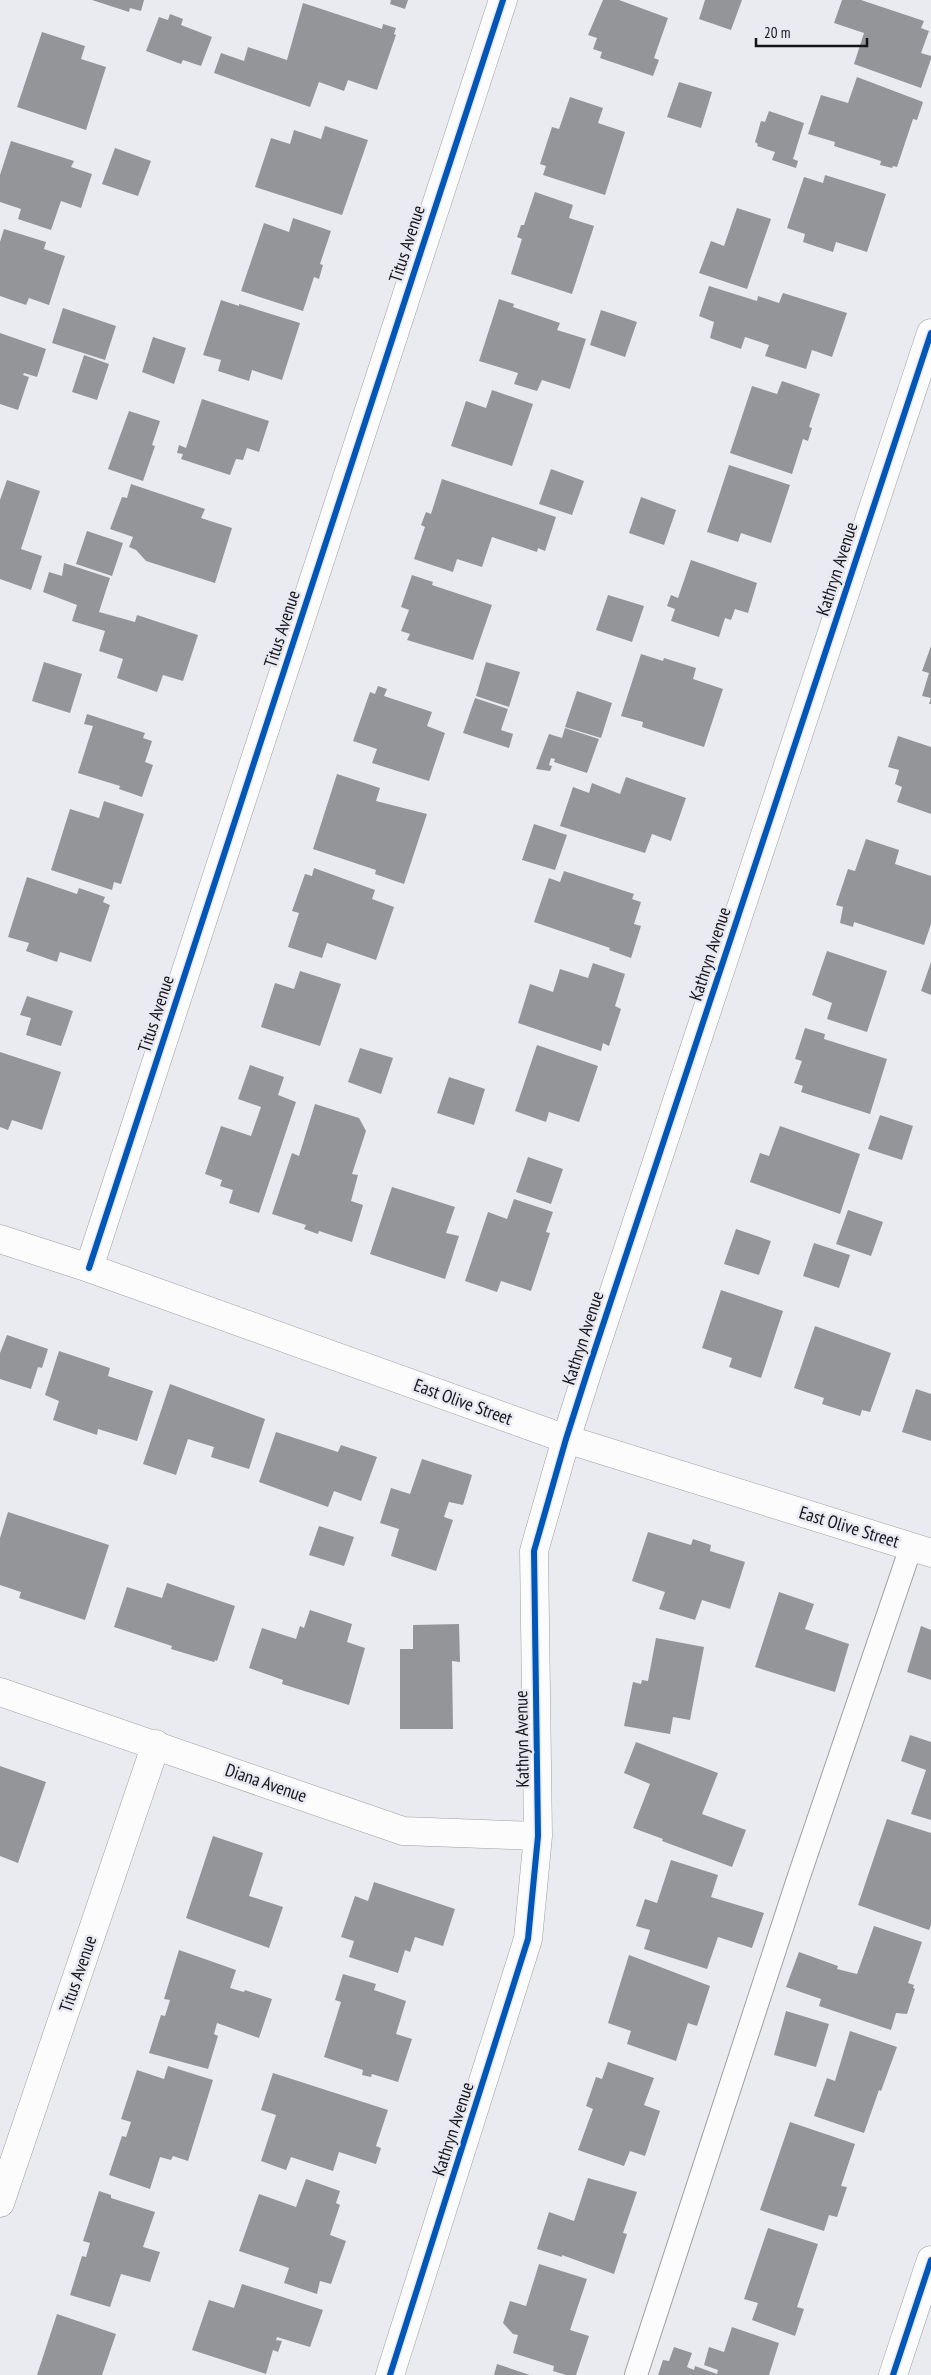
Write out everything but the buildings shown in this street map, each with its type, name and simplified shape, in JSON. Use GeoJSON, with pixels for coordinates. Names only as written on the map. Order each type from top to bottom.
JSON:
{"type":"FeatureCollection","features":[{"type":"Feature","properties":{"kind":"street","name":"Titus Avenue"},"geometry":{"type":"LineString","coordinates":[[89,1268],[503,0]]}},
{"type":"Feature","properties":{"kind":"street","name":"Kathryn Avenue"},"geometry":{"type":"LineString","coordinates":[[390,2375],[528,1939],[538,1836],[534,1551],[566,1439],[931,333]]}},
{"type":"Feature","properties":{"kind":"street","name":"East Olive Street"},"geometry":{"type":"LineString","coordinates":[[0,1239],[89,1268],[566,1439],[921,1550]]}},
{"type":"Feature","properties":{"kind":"street","name":"Diana Avenue"},"geometry":{"type":"LineString","coordinates":[[0,1692],[156,1744],[403,1831],[538,1836]]}},
{"type":"Feature","properties":{"kind":"street","name":"Titus Avenue"},"geometry":{"type":"LineString","coordinates":[[0,2203],[156,1744]]}},
{"type":"Feature","properties":{"kind":"street"},"geometry":{"type":"LineString","coordinates":[[893,2375],[931,2260]]}},
{"type":"Feature","properties":{"kind":"lane"},"geometry":{"type":"LineString","coordinates":[[636,2375],[794,1891],[921,1550]]}},
{"type":"Feature","properties":{"kind":"cycle path"},"geometry":{"type":"LineString","coordinates":[[89,1268],[503,0]]}},
{"type":"Feature","properties":{"kind":"cycle path"},"geometry":{"type":"LineString","coordinates":[[390,2375],[528,1939],[538,1836],[534,1551],[589,1367],[931,333]]}},
{"type":"Feature","properties":{"kind":"cycle path"},"geometry":{"type":"LineString","coordinates":[[893,2375],[931,2260]]}}]}
